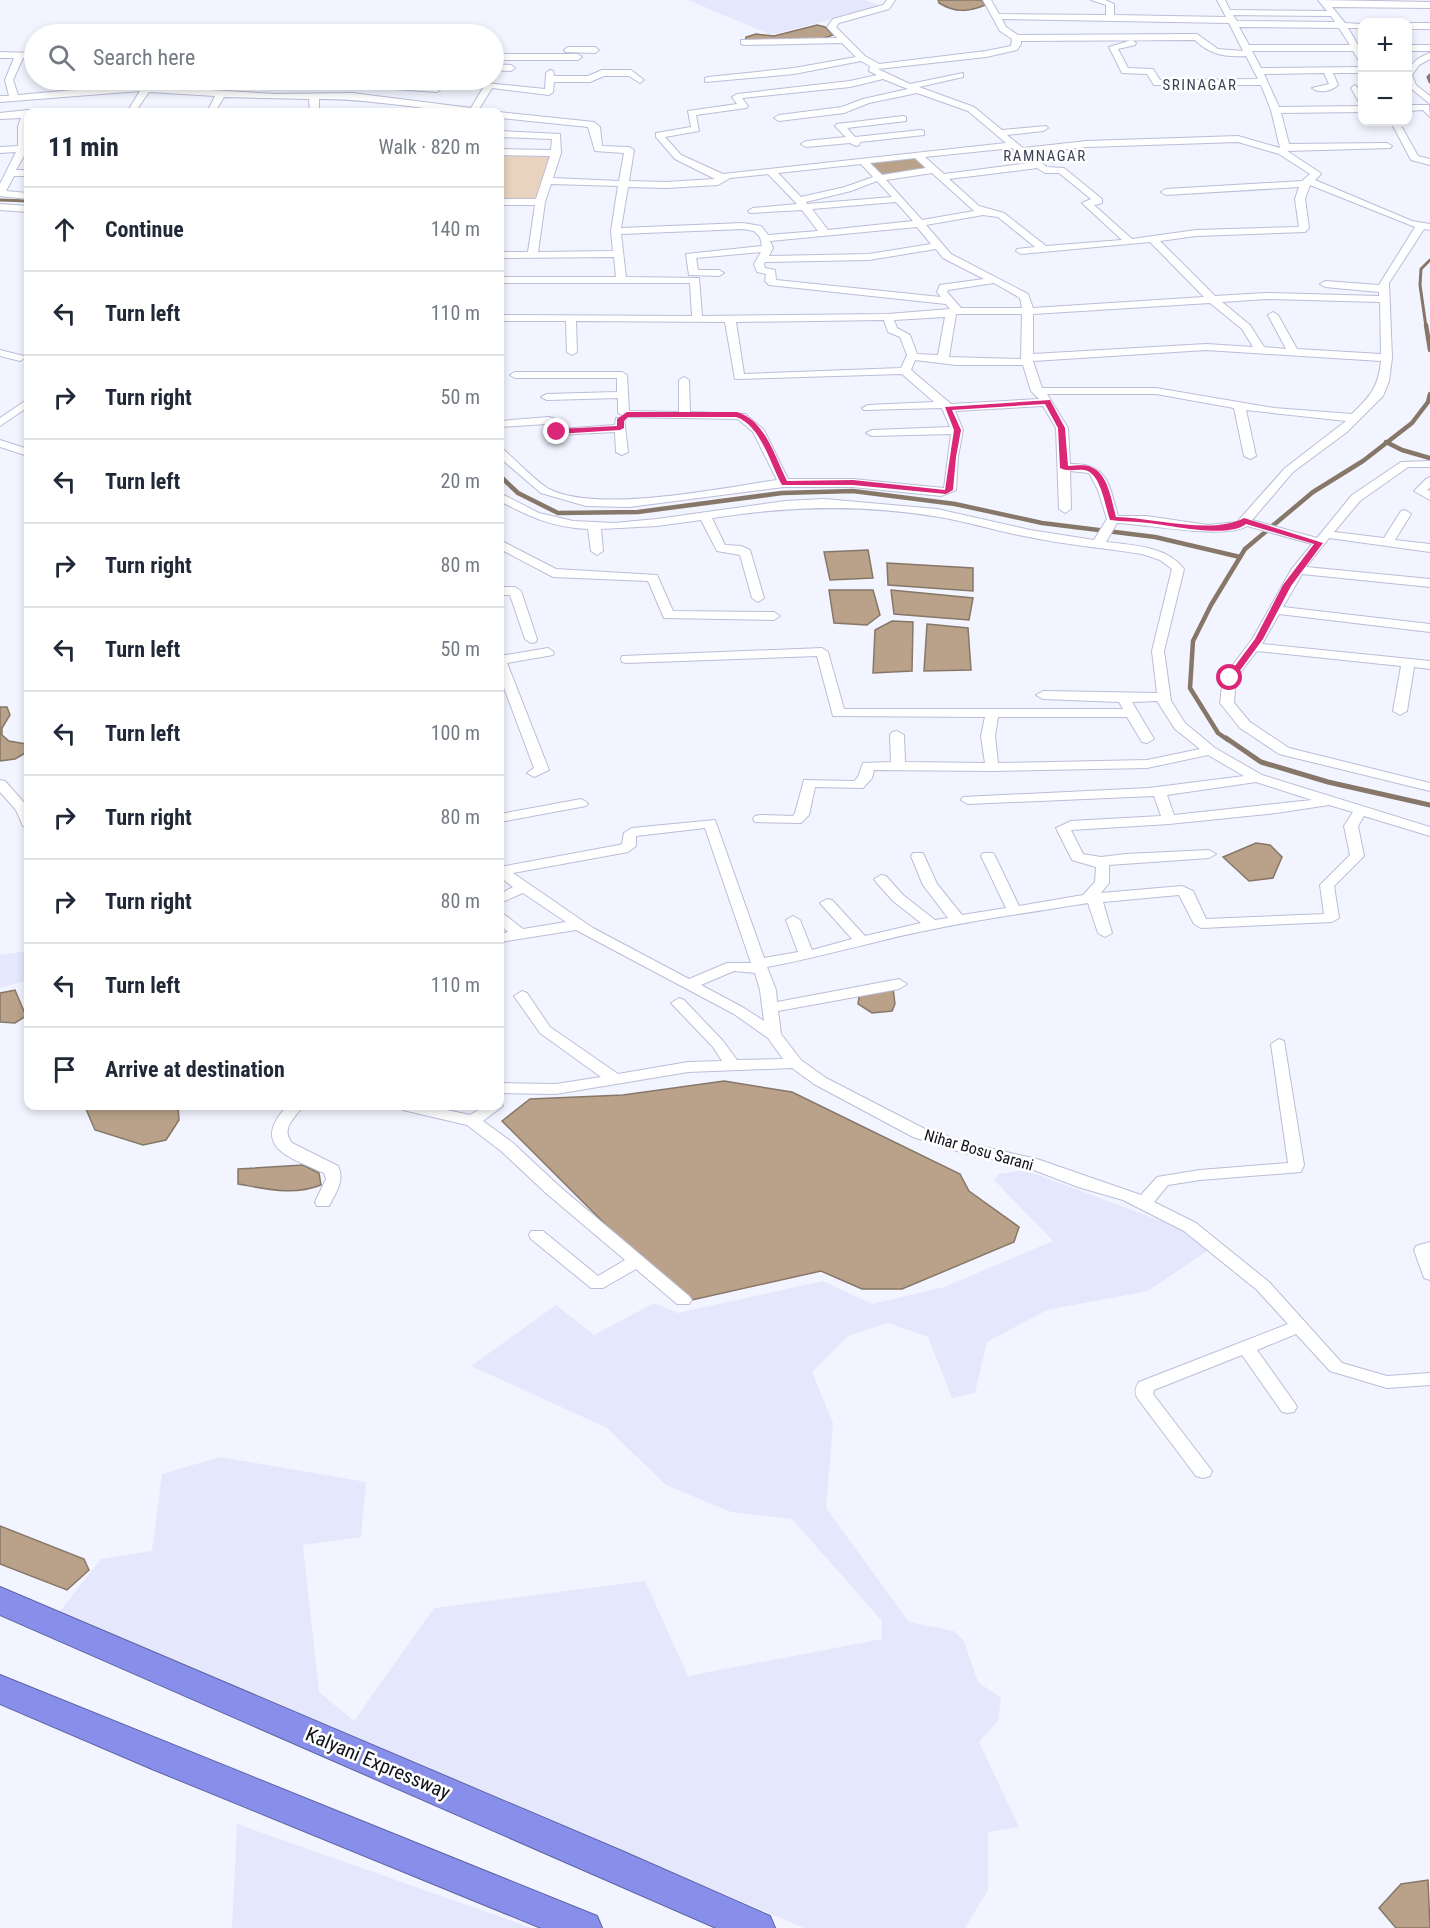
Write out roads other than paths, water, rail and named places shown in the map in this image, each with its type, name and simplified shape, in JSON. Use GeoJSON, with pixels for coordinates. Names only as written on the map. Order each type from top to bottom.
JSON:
{"type":"FeatureCollection","features":[{"type":"Feature","properties":{"kind":"highway","name":"Kalyani Expressway"},"geometry":{"type":"LineString","coordinates":[[0,1600],[756,1928]]}},
{"type":"Feature","properties":{"kind":"highway"},"geometry":{"type":"LineString","coordinates":[[0,1689],[165,1760],[583,1928]]}},
{"type":"Feature","properties":{"kind":"street"},"geometry":{"type":"LineString","coordinates":[[987,0],[1003,29],[1016,38],[1197,37],[1201,44],[1215,53],[1358,48]]}},
{"type":"Feature","properties":{"kind":"street"},"geometry":{"type":"LineString","coordinates":[[1095,0],[1095,2],[1110,4],[1110,17]]}},
{"type":"Feature","properties":{"kind":"street"},"geometry":{"type":"LineString","coordinates":[[1021,251],[1130,243],[1196,233],[1301,230],[1304,228],[1300,199],[1316,174],[1284,150],[1276,110],[1249,51],[1221,0]]}},
{"type":"Feature","properties":{"kind":"street"},"geometry":{"type":"LineString","coordinates":[[1324,2],[1428,4]]}},
{"type":"Feature","properties":{"kind":"street"},"geometry":{"type":"LineString","coordinates":[[1324,2],[1358,47]]}},
{"type":"Feature","properties":{"kind":"street"},"geometry":{"type":"LineString","coordinates":[[886,5],[836,21],[831,27],[863,58],[875,65],[872,69],[914,88],[971,109],[1045,170],[1061,170],[1099,201],[1087,203],[1130,243]]}},
{"type":"Feature","properties":{"kind":"street"},"geometry":{"type":"LineString","coordinates":[[1230,19],[1332,14]]}},
{"type":"Feature","properties":{"kind":"street"},"geometry":{"type":"LineString","coordinates":[[994,16],[1230,19],[1358,26]]}},
{"type":"Feature","properties":{"kind":"street"},"geometry":{"type":"LineString","coordinates":[[1129,18],[1134,43],[1113,47],[1125,71],[1150,70],[1157,83],[1264,82]]}},
{"type":"Feature","properties":{"kind":"street"},"geometry":{"type":"LineString","coordinates":[[1412,26],[1430,26]]}},
{"type":"Feature","properties":{"kind":"street"},"geometry":{"type":"LineString","coordinates":[[873,67],[996,52],[1016,46],[1016,38]]}},
{"type":"Feature","properties":{"kind":"street"},"geometry":{"type":"LineString","coordinates":[[744,42],[843,40]]}},
{"type":"Feature","properties":{"kind":"street"},"geometry":{"type":"LineString","coordinates":[[1412,48],[1430,48]]}},
{"type":"Feature","properties":{"kind":"street"},"geometry":{"type":"LineString","coordinates":[[551,57],[552,52],[555,51],[596,50]]}},
{"type":"Feature","properties":{"kind":"street"},"geometry":{"type":"LineString","coordinates":[[0,55],[24,55]]}},
{"type":"Feature","properties":{"kind":"street"},"geometry":{"type":"LineString","coordinates":[[14,98],[9,80],[20,55]]}},
{"type":"Feature","properties":{"kind":"street"},"geometry":{"type":"LineString","coordinates":[[1412,68],[1430,56]]}},
{"type":"Feature","properties":{"kind":"street"},"geometry":{"type":"LineString","coordinates":[[504,57],[578,57]]}},
{"type":"Feature","properties":{"kind":"street"},"geometry":{"type":"LineString","coordinates":[[708,80],[794,71],[863,58]]}},
{"type":"Feature","properties":{"kind":"street"},"geometry":{"type":"LineString","coordinates":[[504,68],[511,68]]}},
{"type":"Feature","properties":{"kind":"street"},"geometry":{"type":"LineString","coordinates":[[1259,71],[1358,70]]}},
{"type":"Feature","properties":{"kind":"street"},"geometry":{"type":"LineString","coordinates":[[1326,102],[1316,88],[1327,88],[1334,85],[1328,71]]}},
{"type":"Feature","properties":{"kind":"street"},"geometry":{"type":"LineString","coordinates":[[1409,72],[1412,86],[1430,101]]}},
{"type":"Feature","properties":{"kind":"street"},"geometry":{"type":"LineString","coordinates":[[504,87],[549,92],[550,76],[584,79],[602,73],[631,73],[640,80]]}},
{"type":"Feature","properties":{"kind":"street"},"geometry":{"type":"LineString","coordinates":[[779,118],[850,109],[866,101],[960,75]]}},
{"type":"Feature","properties":{"kind":"street"},"geometry":{"type":"LineString","coordinates":[[885,76],[850,84],[740,96],[737,97],[743,106],[691,113],[696,129],[659,135],[678,156],[722,177],[916,155],[1087,144],[1238,139],[1284,150],[1387,146]]}},
{"type":"Feature","properties":{"kind":"street"},"geometry":{"type":"LineString","coordinates":[[1355,88],[1358,93]]}},
{"type":"Feature","properties":{"kind":"street"},"geometry":{"type":"LineString","coordinates":[[0,99],[95,90]]}},
{"type":"Feature","properties":{"kind":"street"},"geometry":{"type":"LineString","coordinates":[[134,108],[145,90]]}},
{"type":"Feature","properties":{"kind":"street"},"geometry":{"type":"LineString","coordinates":[[158,90],[276,98],[352,96],[421,108]]}},
{"type":"Feature","properties":{"kind":"street"},"geometry":{"type":"LineString","coordinates":[[276,98],[278,90]]}},
{"type":"Feature","properties":{"kind":"street"},"geometry":{"type":"LineString","coordinates":[[303,97],[305,90]]}},
{"type":"Feature","properties":{"kind":"street"},"geometry":{"type":"LineString","coordinates":[[475,108],[486,90]]}},
{"type":"Feature","properties":{"kind":"street"},"geometry":{"type":"LineString","coordinates":[[213,108],[220,95]]}},
{"type":"Feature","properties":{"kind":"street"},"geometry":{"type":"LineString","coordinates":[[30,108],[33,96]]}},
{"type":"Feature","properties":{"kind":"street"},"geometry":{"type":"LineString","coordinates":[[314,97],[314,108]]}},
{"type":"Feature","properties":{"kind":"street"},"geometry":{"type":"LineString","coordinates":[[1276,110],[1326,102],[1358,108]]}},
{"type":"Feature","properties":{"kind":"street"},"geometry":{"type":"LineString","coordinates":[[1412,108],[1426,107],[1430,114]]}},
{"type":"Feature","properties":{"kind":"street"},"geometry":{"type":"LineString","coordinates":[[504,115],[594,125],[598,149],[629,150],[616,231],[621,279]]}},
{"type":"Feature","properties":{"kind":"street"},"geometry":{"type":"LineString","coordinates":[[0,116],[24,116]]}},
{"type":"Feature","properties":{"kind":"street"},"geometry":{"type":"LineString","coordinates":[[903,119],[840,126],[854,140],[858,151],[878,178],[946,256],[997,280],[1024,296],[1028,311],[1026,360],[1037,391],[1047,402],[1062,428],[1065,509]]}},
{"type":"Feature","properties":{"kind":"street"},"geometry":{"type":"LineString","coordinates":[[1397,126],[1414,158],[1429,161]]}},
{"type":"Feature","properties":{"kind":"street"},"geometry":{"type":"LineString","coordinates":[[999,134],[1043,128]]}},
{"type":"Feature","properties":{"kind":"street"},"geometry":{"type":"LineString","coordinates":[[806,144],[921,133]]}},
{"type":"Feature","properties":{"kind":"street"},"geometry":{"type":"LineString","coordinates":[[504,134],[557,136],[556,153],[540,202],[533,255]]}},
{"type":"Feature","properties":{"kind":"street"},"geometry":{"type":"LineString","coordinates":[[0,150],[24,148]]}},
{"type":"Feature","properties":{"kind":"street"},"geometry":{"type":"LineString","coordinates":[[24,150],[0,193],[24,196]]}},
{"type":"Feature","properties":{"kind":"street"},"geometry":{"type":"LineString","coordinates":[[504,152],[556,153]]}},
{"type":"Feature","properties":{"kind":"street"},"geometry":{"type":"LineString","coordinates":[[916,155],[983,212]]}},
{"type":"Feature","properties":{"kind":"street"},"geometry":{"type":"LineString","coordinates":[[804,203],[878,178],[1038,165]]}},
{"type":"Feature","properties":{"kind":"street"},"geometry":{"type":"LineString","coordinates":[[771,171],[789,192],[804,203],[825,233]]}},
{"type":"Feature","properties":{"kind":"street"},"geometry":{"type":"LineString","coordinates":[[9,173],[24,173]]}},
{"type":"Feature","properties":{"kind":"street"},"geometry":{"type":"LineString","coordinates":[[547,181],[625,184],[713,183],[719,182],[722,177]]}},
{"type":"Feature","properties":{"kind":"street"},"geometry":{"type":"LineString","coordinates":[[504,499],[533,517],[594,525],[629,526],[780,504],[822,503],[939,513],[1030,534],[1105,531],[1146,520],[1208,529],[1241,525],[1289,471],[1343,430],[1377,396],[1384,381],[1387,358],[1384,283],[1425,227],[1310,181],[1166,192]]}},
{"type":"Feature","properties":{"kind":"street"},"geometry":{"type":"LineString","coordinates":[[753,211],[804,203],[899,200]]}},
{"type":"Feature","properties":{"kind":"street"},"geometry":{"type":"LineString","coordinates":[[504,202],[540,202]]}},
{"type":"Feature","properties":{"kind":"street"},"geometry":{"type":"LineString","coordinates":[[0,207],[24,208]]}},
{"type":"Feature","properties":{"kind":"street"},"geometry":{"type":"LineString","coordinates":[[765,237],[918,224],[983,212],[1001,214],[1044,249]]}},
{"type":"Feature","properties":{"kind":"street"},"geometry":{"type":"LineString","coordinates":[[616,231],[743,226],[757,228],[765,237],[768,248]]}},
{"type":"Feature","properties":{"kind":"street"},"geometry":{"type":"LineString","coordinates":[[1152,239],[1172,255],[1212,299],[1246,325],[1255,335],[1260,351]]}},
{"type":"Feature","properties":{"kind":"street"},"geometry":{"type":"LineString","coordinates":[[760,259],[869,257],[936,246]]}},
{"type":"Feature","properties":{"kind":"street"},"geometry":{"type":"LineString","coordinates":[[768,248],[759,262],[761,270],[771,272],[770,281],[773,283],[949,301]]}},
{"type":"Feature","properties":{"kind":"street"},"geometry":{"type":"LineString","coordinates":[[719,273],[693,273],[690,256],[768,248]]}},
{"type":"Feature","properties":{"kind":"street"},"geometry":{"type":"LineString","coordinates":[[504,255],[620,254]]}},
{"type":"Feature","properties":{"kind":"street"},"geometry":{"type":"LineString","coordinates":[[555,255],[557,279]]}},
{"type":"Feature","properties":{"kind":"street"},"geometry":{"type":"LineString","coordinates":[[504,279],[695,280],[697,319]]}},
{"type":"Feature","properties":{"kind":"street"},"geometry":{"type":"LineString","coordinates":[[944,358],[955,305],[942,292],[944,287],[997,280]]}},
{"type":"Feature","properties":{"kind":"street"},"geometry":{"type":"LineString","coordinates":[[1325,284],[1385,294]]}},
{"type":"Feature","properties":{"kind":"street"},"geometry":{"type":"LineString","coordinates":[[504,318],[888,317],[1212,299],[1385,294]]}},
{"type":"Feature","properties":{"kind":"street"},"geometry":{"type":"LineString","coordinates":[[1273,315],[1293,351]]}},
{"type":"Feature","properties":{"kind":"street"},"geometry":{"type":"LineString","coordinates":[[888,317],[892,330],[905,335],[911,357],[905,371]]}},
{"type":"Feature","properties":{"kind":"street"},"geometry":{"type":"LineString","coordinates":[[571,318],[572,351]]}},
{"type":"Feature","properties":{"kind":"street"},"geometry":{"type":"LineString","coordinates":[[504,455],[545,491],[586,502],[629,503],[784,483],[853,483],[946,492],[950,490],[952,457],[957,430],[946,406],[905,371],[739,378],[730,319]]}},
{"type":"Feature","properties":{"kind":"street"},"geometry":{"type":"LineString","coordinates":[[911,357],[944,358],[956,362],[1026,360],[1206,347],[1387,358]]}},
{"type":"Feature","properties":{"kind":"street"},"geometry":{"type":"LineString","coordinates":[[0,354],[20,358]]}},
{"type":"Feature","properties":{"kind":"street"},"geometry":{"type":"LineString","coordinates":[[515,375],[620,375],[623,377],[624,413],[627,414]]}},
{"type":"Feature","properties":{"kind":"street"},"geometry":{"type":"LineString","coordinates":[[684,380],[685,416]]}},
{"type":"Feature","properties":{"kind":"street"},"geometry":{"type":"LineString","coordinates":[[1037,391],[1156,391],[1274,411],[1355,418]]}},
{"type":"Feature","properties":{"kind":"street"},"geometry":{"type":"LineString","coordinates":[[547,397],[624,395]]}},
{"type":"Feature","properties":{"kind":"street"},"geometry":{"type":"LineString","coordinates":[[868,408],[1047,402]]}},
{"type":"Feature","properties":{"kind":"street"},"geometry":{"type":"LineString","coordinates":[[1239,404],[1250,445],[1250,456]]}},
{"type":"Feature","properties":{"kind":"street"},"geometry":{"type":"LineString","coordinates":[[0,423],[24,405]]}},
{"type":"Feature","properties":{"kind":"street"},"geometry":{"type":"LineString","coordinates":[[622,453],[620,420],[627,414],[737,415],[745,417],[758,430],[784,483]]}},
{"type":"Feature","properties":{"kind":"street"},"geometry":{"type":"LineString","coordinates":[[504,424],[549,420],[557,432],[620,428]]}},
{"type":"Feature","properties":{"kind":"street"},"geometry":{"type":"LineString","coordinates":[[872,434],[957,430]]}},
{"type":"Feature","properties":{"kind":"street"},"geometry":{"type":"LineString","coordinates":[[0,443],[24,452]]}},
{"type":"Feature","properties":{"kind":"street"},"geometry":{"type":"LineString","coordinates":[[1430,464],[1405,464],[1383,479],[1356,498],[1322,538],[1297,570],[1254,647],[1230,678],[1227,703],[1245,725],[1284,752],[1430,787]]}},
{"type":"Feature","properties":{"kind":"street"},"geometry":{"type":"LineString","coordinates":[[1064,468],[1088,468],[1095,472],[1106,491],[1105,531]]}},
{"type":"Feature","properties":{"kind":"street"},"geometry":{"type":"LineString","coordinates":[[1430,481],[1420,491],[1430,496]]}},
{"type":"Feature","properties":{"kind":"street"},"geometry":{"type":"LineString","coordinates":[[1388,542],[1405,514]]}},
{"type":"Feature","properties":{"kind":"street"},"geometry":{"type":"LineString","coordinates":[[704,515],[721,548],[741,550],[746,553],[758,598]]}},
{"type":"Feature","properties":{"kind":"street"},"geometry":{"type":"LineString","coordinates":[[1244,521],[1294,535],[1388,542],[1430,548]]}},
{"type":"Feature","properties":{"kind":"street"},"geometry":{"type":"LineString","coordinates":[[594,525],[597,550]]}},
{"type":"Feature","properties":{"kind":"street"},"geometry":{"type":"LineString","coordinates":[[1105,531],[1172,560],[1178,569],[1158,651],[1164,697],[1180,726],[1210,751],[1257,778],[1430,832]]}},
{"type":"Feature","properties":{"kind":"street"},"geometry":{"type":"LineString","coordinates":[[504,545],[554,573],[653,578],[668,615],[774,616]]}},
{"type":"Feature","properties":{"kind":"street"},"geometry":{"type":"LineString","coordinates":[[1297,570],[1430,583]]}},
{"type":"Feature","properties":{"kind":"street"},"geometry":{"type":"LineString","coordinates":[[504,591],[515,591],[531,639]]}},
{"type":"Feature","properties":{"kind":"street"},"geometry":{"type":"LineString","coordinates":[[1274,610],[1430,628]]}},
{"type":"Feature","properties":{"kind":"street"},"geometry":{"type":"LineString","coordinates":[[1254,647],[1430,666]]}},
{"type":"Feature","properties":{"kind":"street"},"geometry":{"type":"LineString","coordinates":[[504,659],[548,652]]}},
{"type":"Feature","properties":{"kind":"street"},"geometry":{"type":"LineString","coordinates":[[627,659],[822,652],[838,713],[1132,713]]}},
{"type":"Feature","properties":{"kind":"street"},"geometry":{"type":"LineString","coordinates":[[1400,711],[1408,663]]}},
{"type":"Feature","properties":{"kind":"street"},"geometry":{"type":"LineString","coordinates":[[504,670],[542,770],[534,773]]}},
{"type":"Feature","properties":{"kind":"street"},"geometry":{"type":"LineString","coordinates":[[1042,695],[1123,699],[1164,697]]}},
{"type":"Feature","properties":{"kind":"street"},"geometry":{"type":"LineString","coordinates":[[1123,699],[1147,738]]}},
{"type":"Feature","properties":{"kind":"street"},"geometry":{"type":"LineString","coordinates":[[992,714],[988,736],[992,767]]}},
{"type":"Feature","properties":{"kind":"street"},"geometry":{"type":"LineString","coordinates":[[897,735],[898,766]]}},
{"type":"Feature","properties":{"kind":"street"},"geometry":{"type":"LineString","coordinates":[[760,819],[796,820],[802,816],[809,783],[858,785],[865,778],[868,766],[992,767],[1147,764],[1210,751]]}},
{"type":"Feature","properties":{"kind":"street"},"geometry":{"type":"LineString","coordinates":[[968,800],[1085,797],[1213,786],[1257,778]]}},
{"type":"Feature","properties":{"kind":"street"},"geometry":{"type":"LineString","coordinates":[[0,784],[24,812]]}},
{"type":"Feature","properties":{"kind":"street"},"geometry":{"type":"LineString","coordinates":[[1159,790],[1169,820]]}},
{"type":"Feature","properties":{"kind":"street"},"geometry":{"type":"LineString","coordinates":[[1209,854],[1126,858],[1099,862],[1077,857],[1063,828],[1071,825],[1169,820],[1330,801]]}},
{"type":"Feature","properties":{"kind":"street"},"geometry":{"type":"LineString","coordinates":[[504,817],[581,803]]}},
{"type":"Feature","properties":{"kind":"street"},"geometry":{"type":"LineString","coordinates":[[690,984],[732,966],[759,967],[932,925],[1090,899],[1182,890],[1188,894],[1201,924],[1332,918],[1327,885],[1357,856],[1351,826],[1362,809]]}},
{"type":"Feature","properties":{"kind":"street"},"geometry":{"type":"LineString","coordinates":[[504,871],[525,865],[623,849],[629,846],[629,836],[632,832],[711,824],[768,990],[773,1035]]}},
{"type":"Feature","properties":{"kind":"street"},"geometry":{"type":"LineString","coordinates":[[918,856],[930,885],[958,920]]}},
{"type":"Feature","properties":{"kind":"street"},"geometry":{"type":"LineString","coordinates":[[988,856],[1014,910]]}},
{"type":"Feature","properties":{"kind":"street"},"geometry":{"type":"LineString","coordinates":[[1090,899],[1102,884],[1104,873],[1103,866],[1099,862]]}},
{"type":"Feature","properties":{"kind":"street","name":"Nihar Bosu Sarani"},"geometry":{"type":"LineString","coordinates":[[504,874],[578,925],[739,1011],[773,1035],[795,1063],[820,1081],[919,1133],[963,1147],[1031,1163],[1144,1202],[1190,1227],[1263,1286],[1336,1367],[1387,1382],[1430,1379]]}},
{"type":"Feature","properties":{"kind":"street"},"geometry":{"type":"LineString","coordinates":[[881,879],[898,898],[932,925]]}},
{"type":"Feature","properties":{"kind":"street"},"geometry":{"type":"LineString","coordinates":[[504,897],[524,887]]}},
{"type":"Feature","properties":{"kind":"street"},"geometry":{"type":"LineString","coordinates":[[1090,899],[1105,933]]}},
{"type":"Feature","properties":{"kind":"street"},"geometry":{"type":"LineString","coordinates":[[827,903],[862,941]]}},
{"type":"Feature","properties":{"kind":"street"},"geometry":{"type":"LineString","coordinates":[[793,920],[807,955]]}},
{"type":"Feature","properties":{"kind":"street"},"geometry":{"type":"LineString","coordinates":[[504,921],[520,934]]}},
{"type":"Feature","properties":{"kind":"street"},"geometry":{"type":"LineString","coordinates":[[504,937],[578,925]]}},
{"type":"Feature","properties":{"kind":"street"},"geometry":{"type":"LineString","coordinates":[[770,1008],[899,984]]}},
{"type":"Feature","properties":{"kind":"street"},"geometry":{"type":"LineString","coordinates":[[522,996],[545,1030],[618,1080]]}},
{"type":"Feature","properties":{"kind":"street"},"geometry":{"type":"LineString","coordinates":[[679,1003],[718,1044],[732,1064]]}},
{"type":"Feature","properties":{"kind":"street"},"geometry":{"type":"LineString","coordinates":[[1144,1202],[1157,1184],[1163,1181],[1200,1175],[1295,1168],[1279,1044]]}},
{"type":"Feature","properties":{"kind":"street"},"geometry":{"type":"LineString","coordinates":[[504,1088],[556,1089],[688,1067],[795,1063]]}},
{"type":"Feature","properties":{"kind":"street"},"geometry":{"type":"LineString","coordinates":[[504,1099],[520,1089]]}},
{"type":"Feature","properties":{"kind":"street"},"geometry":{"type":"LineString","coordinates":[[291,1110],[279,1123],[278,1134],[288,1149],[332,1170],[334,1179],[323,1202]]}},
{"type":"Feature","properties":{"kind":"street"},"geometry":{"type":"LineString","coordinates":[[426,1110],[472,1121],[507,1147],[553,1190],[683,1300]]}},
{"type":"Feature","properties":{"kind":"street"},"geometry":{"type":"LineString","coordinates":[[472,1121],[489,1110]]}},
{"type":"Feature","properties":{"kind":"street"},"geometry":{"type":"LineString","coordinates":[[537,1235],[597,1284],[637,1261]]}},
{"type":"Feature","properties":{"kind":"street"},"geometry":{"type":"LineString","coordinates":[[1430,1248],[1422,1250],[1430,1274]]}},
{"type":"Feature","properties":{"kind":"street"},"geometry":{"type":"LineString","coordinates":[[1203,1471],[1144,1395],[1145,1386],[1298,1327]]}},
{"type":"Feature","properties":{"kind":"street"},"geometry":{"type":"LineString","coordinates":[[1246,1347],[1288,1407]]}},
{"type":"Feature","properties":{"kind":"waterway"},"geometry":{"type":"LineString","coordinates":[[1430,75],[1428,77],[1430,82]]}},
{"type":"Feature","properties":{"kind":"waterway"},"geometry":{"type":"LineString","coordinates":[[0,200],[24,201]]}},
{"type":"Feature","properties":{"kind":"waterway"},"geometry":{"type":"LineString","coordinates":[[1426,327],[1420,285],[1421,269],[1430,260]]}},
{"type":"Feature","properties":{"kind":"waterway"},"geometry":{"type":"LineString","coordinates":[[1426,325],[1430,350]]}},
{"type":"Feature","properties":{"kind":"waterway"},"geometry":{"type":"LineString","coordinates":[[1387,442],[1412,423],[1428,402],[1430,394]]}},
{"type":"Feature","properties":{"kind":"waterway"},"geometry":{"type":"LineString","coordinates":[[1228,740],[1218,733],[1190,688],[1193,641],[1211,605],[1245,549],[1313,492],[1363,461],[1387,442]]}},
{"type":"Feature","properties":{"kind":"waterway"},"geometry":{"type":"LineString","coordinates":[[1387,442],[1402,450],[1430,458]]}},
{"type":"Feature","properties":{"kind":"waterway"},"geometry":{"type":"LineString","coordinates":[[504,480],[518,493],[558,513],[638,512],[782,493],[853,491],[955,504],[1042,523],[1155,537],[1240,557]]}},
{"type":"Feature","properties":{"kind":"waterway"},"geometry":{"type":"LineString","coordinates":[[1226,738],[1261,762],[1328,782],[1430,805]]}},
{"type":"Feature","properties":{"kind":"district","name":"SRINAGAR"},"geometry":{"type":"Point","coordinates":[1200,85]}},
{"type":"Feature","properties":{"kind":"district","name":"RAMNAGAR"},"geometry":{"type":"Point","coordinates":[1045,156]}}]}
